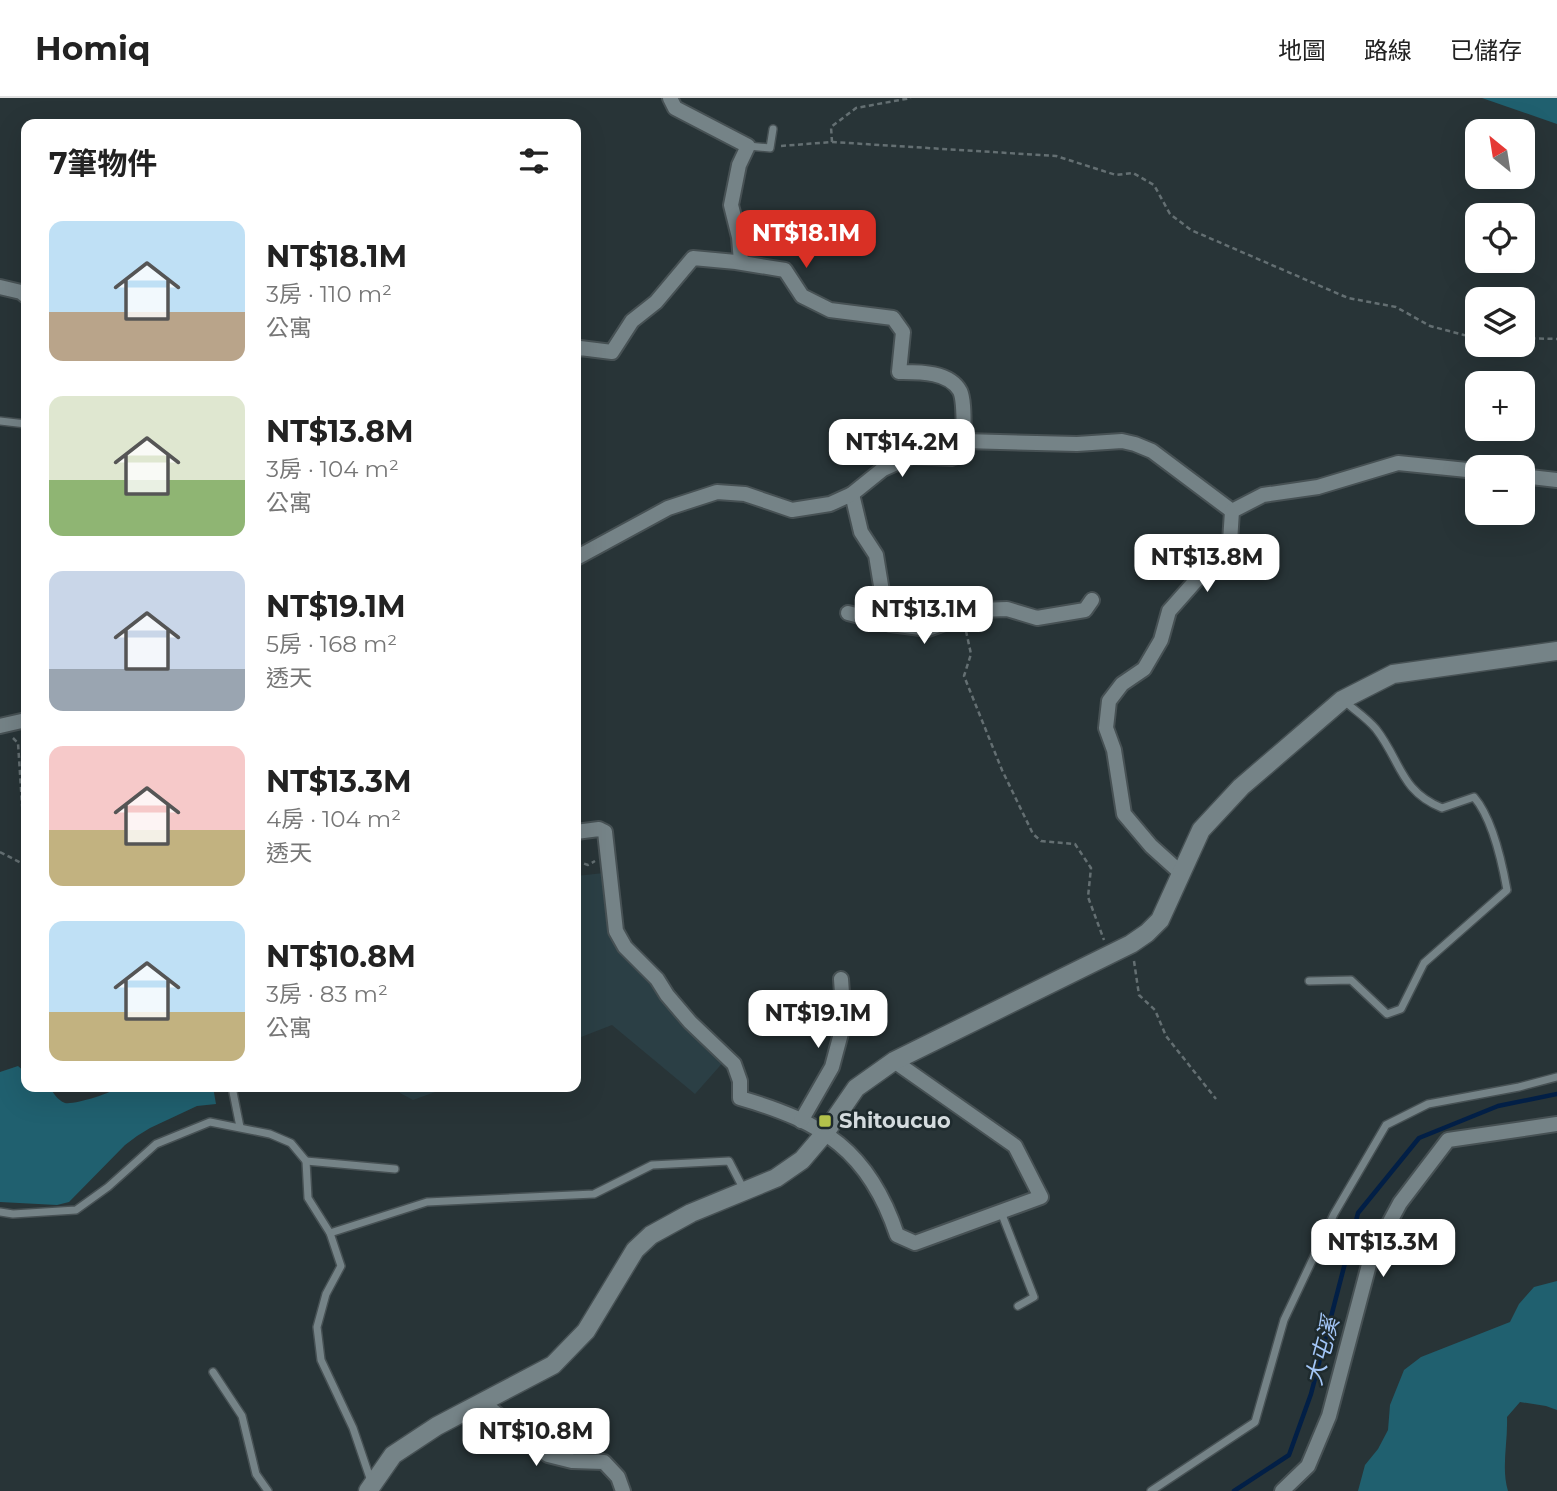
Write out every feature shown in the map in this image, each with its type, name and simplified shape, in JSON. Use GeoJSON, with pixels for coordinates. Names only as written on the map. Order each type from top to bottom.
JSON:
{"type":"FeatureCollection","features":[{"type":"Feature","properties":{"kind":"street"},"geometry":{"type":"LineString","coordinates":[[670,98],[674,108],[748,146],[739,165],[731,205],[739,237],[741,262]]}},
{"type":"Feature","properties":{"kind":"street"},"geometry":{"type":"LineString","coordinates":[[581,348],[612,352],[632,321],[656,302],[693,258],[741,262],[785,270],[802,296],[830,310],[893,318],[903,332],[899,372],[931,372],[954,384],[961,393],[964,441],[959,455],[951,458],[912,456],[883,469],[852,494],[830,504],[792,510],[745,494],[717,492],[668,508],[581,555]]}},
{"type":"Feature","properties":{"kind":"street"},"geometry":{"type":"LineString","coordinates":[[0,287],[21,292]]}},
{"type":"Feature","properties":{"kind":"street"},"geometry":{"type":"LineString","coordinates":[[964,441],[1077,444],[1122,441],[1135,444],[1152,451],[1232,512]]}},
{"type":"Feature","properties":{"kind":"street"},"geometry":{"type":"LineString","coordinates":[[1232,512],[1263,495],[1318,487],[1398,463],[1465,470]]}},
{"type":"Feature","properties":{"kind":"street"},"geometry":{"type":"LineString","coordinates":[[1535,477],[1557,480]]}},
{"type":"Feature","properties":{"kind":"street"},"geometry":{"type":"LineString","coordinates":[[852,494],[861,532],[876,555],[886,616],[891,624]]}},
{"type":"Feature","properties":{"kind":"street"},"geometry":{"type":"LineString","coordinates":[[1182,874],[1151,846],[1124,814],[1114,750],[1106,728],[1109,701],[1122,684],[1144,669],[1161,640],[1169,611],[1230,542],[1232,512]]}},
{"type":"Feature","properties":{"kind":"street"},"geometry":{"type":"LineString","coordinates":[[848,613],[891,624],[928,629],[980,610],[1007,609],[1037,618],[1085,610],[1092,600]]}},
{"type":"Feature","properties":{"kind":"street"},"geometry":{"type":"LineString","coordinates":[[370,1488],[393,1455],[437,1426],[553,1364],[586,1331],[635,1250],[651,1235],[691,1213],[776,1178],[802,1160],[825,1133],[856,1088],[894,1060],[1131,944],[1147,933],[1160,920],[1201,830],[1241,787],[1342,700],[1393,674],[1557,651]]}},
{"type":"Feature","properties":{"kind":"street"},"geometry":{"type":"LineString","coordinates":[[0,726],[21,721]]}},
{"type":"Feature","properties":{"kind":"street"},"geometry":{"type":"LineString","coordinates":[[581,831],[599,829],[605,832],[615,931],[625,947],[657,979],[690,1022],[734,1064],[740,1082],[740,1098],[778,1109],[836,1139],[866,1170],[887,1205],[897,1235],[915,1243],[1041,1197],[1015,1146],[894,1060]]}},
{"type":"Feature","properties":{"kind":"street"},"geometry":{"type":"LineString","coordinates":[[801,1121],[832,1067],[844,1022],[841,979]]}},
{"type":"Feature","properties":{"kind":"street"},"geometry":{"type":"LineString","coordinates":[[1282,1491],[1308,1466],[1329,1416],[1371,1257],[1400,1203],[1448,1140],[1557,1124]]}},
{"type":"Feature","properties":{"kind":"street"},"geometry":{"type":"LineString","coordinates":[[482,1402],[548,1455],[572,1461],[604,1462],[618,1477],[623,1491]]}},
{"type":"Feature","properties":{"kind":"lane"},"geometry":{"type":"LineString","coordinates":[[748,146],[771,147],[773,130]]}},
{"type":"Feature","properties":{"kind":"lane"},"geometry":{"type":"LineString","coordinates":[[0,421],[21,423]]}},
{"type":"Feature","properties":{"kind":"lane"},"geometry":{"type":"LineString","coordinates":[[1309,981],[1351,980],[1387,1014],[1401,1009],[1424,963],[1507,890],[1502,863],[1481,805],[1474,797],[1443,808],[1426,801],[1406,782],[1376,729],[1342,700]]}},
{"type":"Feature","properties":{"kind":"lane"},"geometry":{"type":"LineString","coordinates":[[1151,1491],[1255,1422],[1284,1320],[1334,1214],[1386,1125],[1428,1104],[1557,1077]]}},
{"type":"Feature","properties":{"kind":"lane"},"geometry":{"type":"LineString","coordinates":[[234,1092],[240,1127]]}},
{"type":"Feature","properties":{"kind":"lane"},"geometry":{"type":"LineString","coordinates":[[0,1212],[13,1214],[76,1210],[108,1187],[156,1144],[210,1122],[270,1134],[291,1143],[306,1161],[309,1198],[330,1233],[341,1266],[326,1294],[317,1327],[321,1360],[353,1428],[370,1488]]}},
{"type":"Feature","properties":{"kind":"lane"},"geometry":{"type":"LineString","coordinates":[[306,1161],[395,1169]]}},
{"type":"Feature","properties":{"kind":"lane"},"geometry":{"type":"LineString","coordinates":[[330,1233],[427,1202],[594,1194],[652,1165],[729,1161],[745,1192]]}},
{"type":"Feature","properties":{"kind":"lane"},"geometry":{"type":"LineString","coordinates":[[1000,1212],[1034,1297],[1018,1306]]}},
{"type":"Feature","properties":{"kind":"lane"},"geometry":{"type":"LineString","coordinates":[[213,1372],[242,1416],[256,1474],[268,1491]]}},
{"type":"Feature","properties":{"kind":"path"},"geometry":{"type":"LineString","coordinates":[[832,142],[831,127],[856,107],[911,98]]}},
{"type":"Feature","properties":{"kind":"path"},"geometry":{"type":"LineString","coordinates":[[771,147],[832,142],[1056,156],[1116,175],[1133,173],[1154,185],[1170,214],[1191,230],[1348,298],[1396,307],[1430,326],[1465,335]]}},
{"type":"Feature","properties":{"kind":"path"},"geometry":{"type":"LineString","coordinates":[[1535,338],[1557,339]]}},
{"type":"Feature","properties":{"kind":"path"},"geometry":{"type":"LineString","coordinates":[[963,617],[971,654],[964,676],[1002,770],[1033,834],[1041,841],[1075,844],[1091,868],[1088,897],[1110,953]]}},
{"type":"Feature","properties":{"kind":"path"},"geometry":{"type":"LineString","coordinates":[[0,726],[18,743],[21,789]]}},
{"type":"Feature","properties":{"kind":"path"},"geometry":{"type":"LineString","coordinates":[[0,852],[21,862]]}},
{"type":"Feature","properties":{"kind":"path"},"geometry":{"type":"LineString","coordinates":[[1131,944],[1139,995],[1155,1010],[1166,1036],[1216,1100]]}},
{"type":"Feature","properties":{"kind":"shaded area"},"geometry":{"type":"Polygon","coordinates":[[[1482,98],[1557,98],[1557,124],[1482,98]]]}},
{"type":"Feature","properties":{"kind":"shaded area"},"geometry":{"type":"Polygon","coordinates":[[[604,873],[621,940],[726,1059],[695,1094],[612,1025],[581,1037],[581,875],[604,873]]]}},
{"type":"Feature","properties":{"kind":"shaded area"},"geometry":{"type":"Polygon","coordinates":[[[18,1066],[21,1069],[21,1092],[53,1092],[65,1103],[109,1092],[214,1092],[216,1104],[197,1106],[137,1136],[69,1202],[57,1205],[0,1202],[0,1072],[18,1066]]]}},
{"type":"Feature","properties":{"kind":"shaded area"},"geometry":{"type":"Polygon","coordinates":[[[400,1092],[435,1092],[413,1100],[400,1092]]]}},
{"type":"Feature","properties":{"kind":"shaded area"},"geometry":{"type":"Polygon","coordinates":[[[1557,1281],[1557,1410],[1520,1402],[1507,1417],[1505,1464],[1508,1491],[1358,1491],[1365,1465],[1388,1430],[1390,1405],[1404,1370],[1421,1357],[1510,1322],[1519,1304],[1534,1287],[1557,1281]]]}},
{"type":"Feature","properties":{"kind":"waterway","name":"大屯溪"},"geometry":{"type":"LineString","coordinates":[[1234,1491],[1289,1455],[1311,1394],[1358,1213],[1419,1138],[1498,1106],[1557,1094]]}},
{"type":"Feature","properties":{"kind":"place","name":"Shitoucuo"},"geometry":{"type":"Point","coordinates":[825,1121]}}]}
